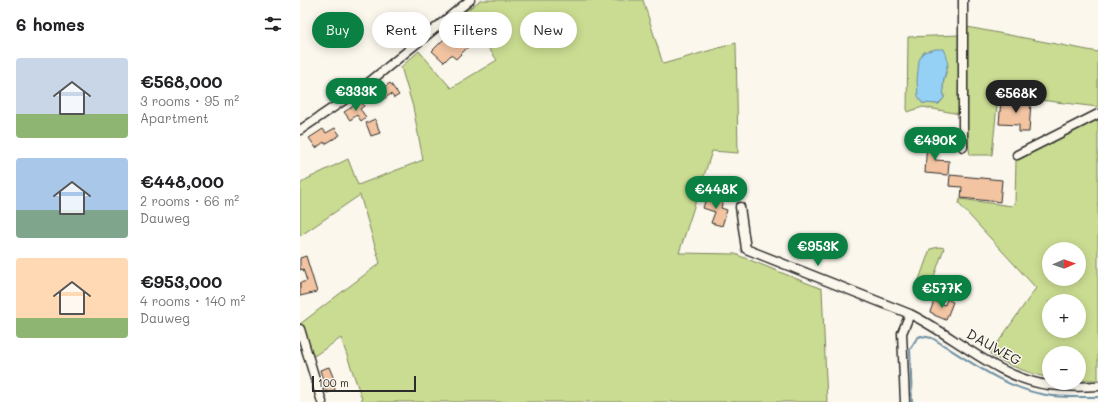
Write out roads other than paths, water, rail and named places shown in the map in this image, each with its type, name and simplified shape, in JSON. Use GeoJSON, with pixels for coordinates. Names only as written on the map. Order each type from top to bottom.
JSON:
{"type":"FeatureCollection","features":[{"type":"Feature","properties":{"kind":"street"},"geometry":{"type":"LineString","coordinates":[[300,130],[362,88],[470,0]]}},
{"type":"Feature","properties":{"kind":"street"},"geometry":{"type":"LineString","coordinates":[[963,0],[963,148]]}},
{"type":"Feature","properties":{"kind":"street"},"geometry":{"type":"LineString","coordinates":[[1017,155],[1098,114]]}},
{"type":"Feature","properties":{"kind":"street","name":"DAUWEG"},"geometry":{"type":"LineString","coordinates":[[740,207],[746,249],[910,314],[926,322],[990,363],[1023,378],[1048,385],[1098,386]]}},
{"type":"Feature","properties":{"kind":"street"},"geometry":{"type":"LineString","coordinates":[[905,402],[902,333],[910,314]]}},
{"type":"Feature","properties":{"kind":"street"},"geometry":{"type":"LineString","coordinates":[[300,329],[322,402]]}},
{"type":"Feature","properties":{"kind":"water"},"geometry":{"type":"Polygon","coordinates":[[[944,49],[947,60],[947,68],[943,85],[944,98],[938,104],[922,103],[918,96],[917,80],[919,60],[924,52],[944,49]]]}},
{"type":"Feature","properties":{"kind":"waterway"},"geometry":{"type":"LineString","coordinates":[[912,402],[910,349],[917,338],[921,336],[932,338],[986,372],[1015,386],[1030,391],[1059,397],[1098,397]]}}]}
